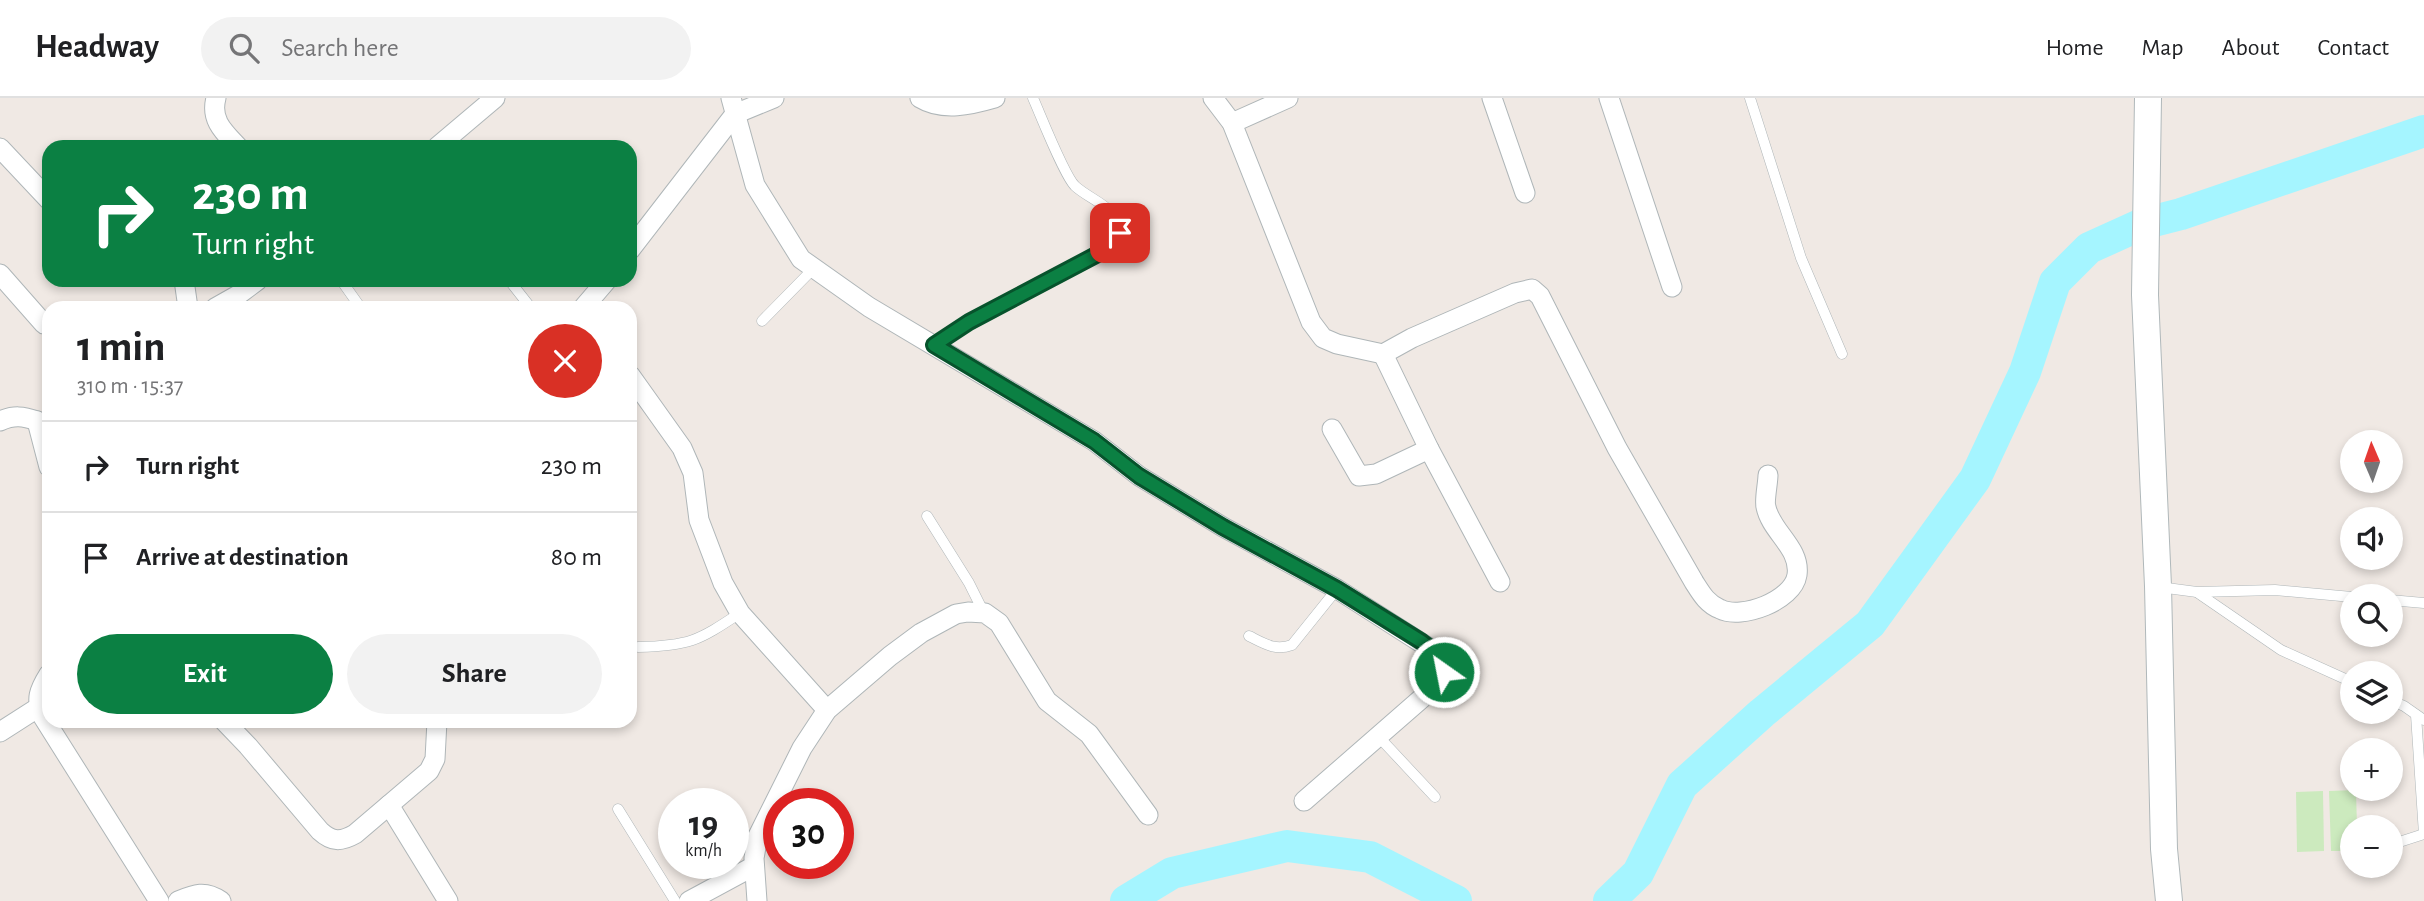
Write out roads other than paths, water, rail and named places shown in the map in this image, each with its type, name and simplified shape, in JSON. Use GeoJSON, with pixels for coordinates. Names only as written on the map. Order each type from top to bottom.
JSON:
{"type":"FeatureCollection","features":[{"type":"Feature","properties":{"kind":"street"},"geometry":{"type":"LineString","coordinates":[[216,98],[214,106],[218,126],[232,140]]}},
{"type":"Feature","properties":{"kind":"street"},"geometry":{"type":"LineString","coordinates":[[445,140],[495,98]]}},
{"type":"Feature","properties":{"kind":"street"},"geometry":{"type":"LineString","coordinates":[[637,240],[733,106],[774,98]]}},
{"type":"Feature","properties":{"kind":"street"},"geometry":{"type":"LineString","coordinates":[[920,98],[926,102],[955,106],[972,105],[995,98]]}},
{"type":"Feature","properties":{"kind":"street"},"geometry":{"type":"LineString","coordinates":[[1213,98],[1232,123],[1311,322],[1323,338],[1384,354],[1412,338],[1515,293],[1532,289],[1540,296],[1617,448],[1694,582],[1705,599],[1722,611],[1747,612],[1762,607],[1789,589],[1797,578],[1797,564],[1766,508],[1768,475]]}},
{"type":"Feature","properties":{"kind":"street"},"geometry":{"type":"LineString","coordinates":[[1232,123],[1288,98]]}},
{"type":"Feature","properties":{"kind":"street"},"geometry":{"type":"LineString","coordinates":[[1492,98],[1525,193]]}},
{"type":"Feature","properties":{"kind":"street"},"geometry":{"type":"LineString","coordinates":[[1609,98],[1672,287]]}},
{"type":"Feature","properties":{"kind":"street"},"geometry":{"type":"LineString","coordinates":[[2148,98],[2144,266],[2168,901]]}},
{"type":"Feature","properties":{"kind":"street"},"geometry":{"type":"LineString","coordinates":[[733,106],[755,186],[801,259],[869,307],[1094,441],[1139,476],[1212,521],[1337,589],[1434,651],[1443,663],[1444,672],[1437,685],[1304,801]]}},
{"type":"Feature","properties":{"kind":"street"},"geometry":{"type":"LineString","coordinates":[[0,148],[42,193]]}},
{"type":"Feature","properties":{"kind":"street"},"geometry":{"type":"LineString","coordinates":[[0,274],[42,322]]}},
{"type":"Feature","properties":{"kind":"street"},"geometry":{"type":"LineString","coordinates":[[227,301],[249,287]]}},
{"type":"Feature","properties":{"kind":"street"},"geometry":{"type":"LineString","coordinates":[[590,301],[602,287]]}},
{"type":"Feature","properties":{"kind":"street"},"geometry":{"type":"LineString","coordinates":[[1384,354],[1429,449],[1500,582]]}},
{"type":"Feature","properties":{"kind":"street"},"geometry":{"type":"LineString","coordinates":[[637,385],[682,448],[693,473],[699,520],[709,551],[740,613],[827,710]]}},
{"type":"Feature","properties":{"kind":"street"},"geometry":{"type":"LineString","coordinates":[[0,421],[11,416],[42,418]]}},
{"type":"Feature","properties":{"kind":"street"},"geometry":{"type":"LineString","coordinates":[[1332,429],[1359,476],[1376,474],[1429,449]]}},
{"type":"Feature","properties":{"kind":"street"},"geometry":{"type":"LineString","coordinates":[[757,901],[754,866],[758,836],[803,748],[827,710],[857,682],[921,633],[956,614],[985,613],[999,623],[1047,701],[1089,734],[1148,815]]}},
{"type":"Feature","properties":{"kind":"street"},"geometry":{"type":"LineString","coordinates":[[42,685],[38,691],[42,714]]}},
{"type":"Feature","properties":{"kind":"street"},"geometry":{"type":"LineString","coordinates":[[0,732],[39,707]]}},
{"type":"Feature","properties":{"kind":"street"},"geometry":{"type":"LineString","coordinates":[[49,728],[159,901]]}},
{"type":"Feature","properties":{"kind":"street"},"geometry":{"type":"LineString","coordinates":[[231,728],[326,837],[344,840],[355,834],[429,771],[435,758],[436,728]]}},
{"type":"Feature","properties":{"kind":"street"},"geometry":{"type":"LineString","coordinates":[[388,805],[448,901]]}},
{"type":"Feature","properties":{"kind":"street"},"geometry":{"type":"LineString","coordinates":[[689,901],[754,866]]}},
{"type":"Feature","properties":{"kind":"street"},"geometry":{"type":"LineString","coordinates":[[178,901],[199,893],[210,894],[221,901]]}},
{"type":"Feature","properties":{"kind":"lane"},"geometry":{"type":"LineString","coordinates":[[934,345],[981,316],[1100,254],[1113,246],[1119,237],[1119,229],[1109,210],[1073,184],[1033,98]]}},
{"type":"Feature","properties":{"kind":"lane"},"geometry":{"type":"LineString","coordinates":[[1750,98],[1801,258],[1842,355]]}},
{"type":"Feature","properties":{"kind":"lane"},"geometry":{"type":"LineString","coordinates":[[762,321],[814,268]]}},
{"type":"Feature","properties":{"kind":"lane"},"geometry":{"type":"LineString","coordinates":[[514,287],[526,301]]}},
{"type":"Feature","properties":{"kind":"lane"},"geometry":{"type":"LineString","coordinates":[[927,516],[985,613]]}},
{"type":"Feature","properties":{"kind":"lane"},"geometry":{"type":"LineString","coordinates":[[2158,586],[2197,592],[2275,590],[2340,596]]}},
{"type":"Feature","properties":{"kind":"lane"},"geometry":{"type":"LineString","coordinates":[[1249,636],[1270,647],[1280,649],[1292,645],[1337,589]]}},
{"type":"Feature","properties":{"kind":"lane"},"geometry":{"type":"LineString","coordinates":[[2197,592],[2281,650],[2340,677]]}},
{"type":"Feature","properties":{"kind":"lane"},"geometry":{"type":"LineString","coordinates":[[2403,601],[2424,603]]}},
{"type":"Feature","properties":{"kind":"lane"},"geometry":{"type":"LineString","coordinates":[[638,647],[680,645],[696,641],[740,613]]}},
{"type":"Feature","properties":{"kind":"lane"},"geometry":{"type":"LineString","coordinates":[[2403,708],[2420,718],[2424,834],[2403,841]]}},
{"type":"Feature","properties":{"kind":"lane"},"geometry":{"type":"LineString","coordinates":[[1378,736],[1435,797]]}},
{"type":"Feature","properties":{"kind":"lane"},"geometry":{"type":"LineString","coordinates":[[618,809],[675,901]]}},
{"type":"Feature","properties":{"kind":"waterway"},"geometry":{"type":"LineString","coordinates":[[1609,901],[1638,873],[1682,785],[1762,713],[1870,624],[1975,479],[2025,372],[2055,282],[2089,248],[2142,224],[2181,214],[2424,131]]}},
{"type":"Feature","properties":{"kind":"waterway"},"geometry":{"type":"LineString","coordinates":[[1126,901],[1172,873],[1287,846],[1370,857],[1456,901]]}}]}
